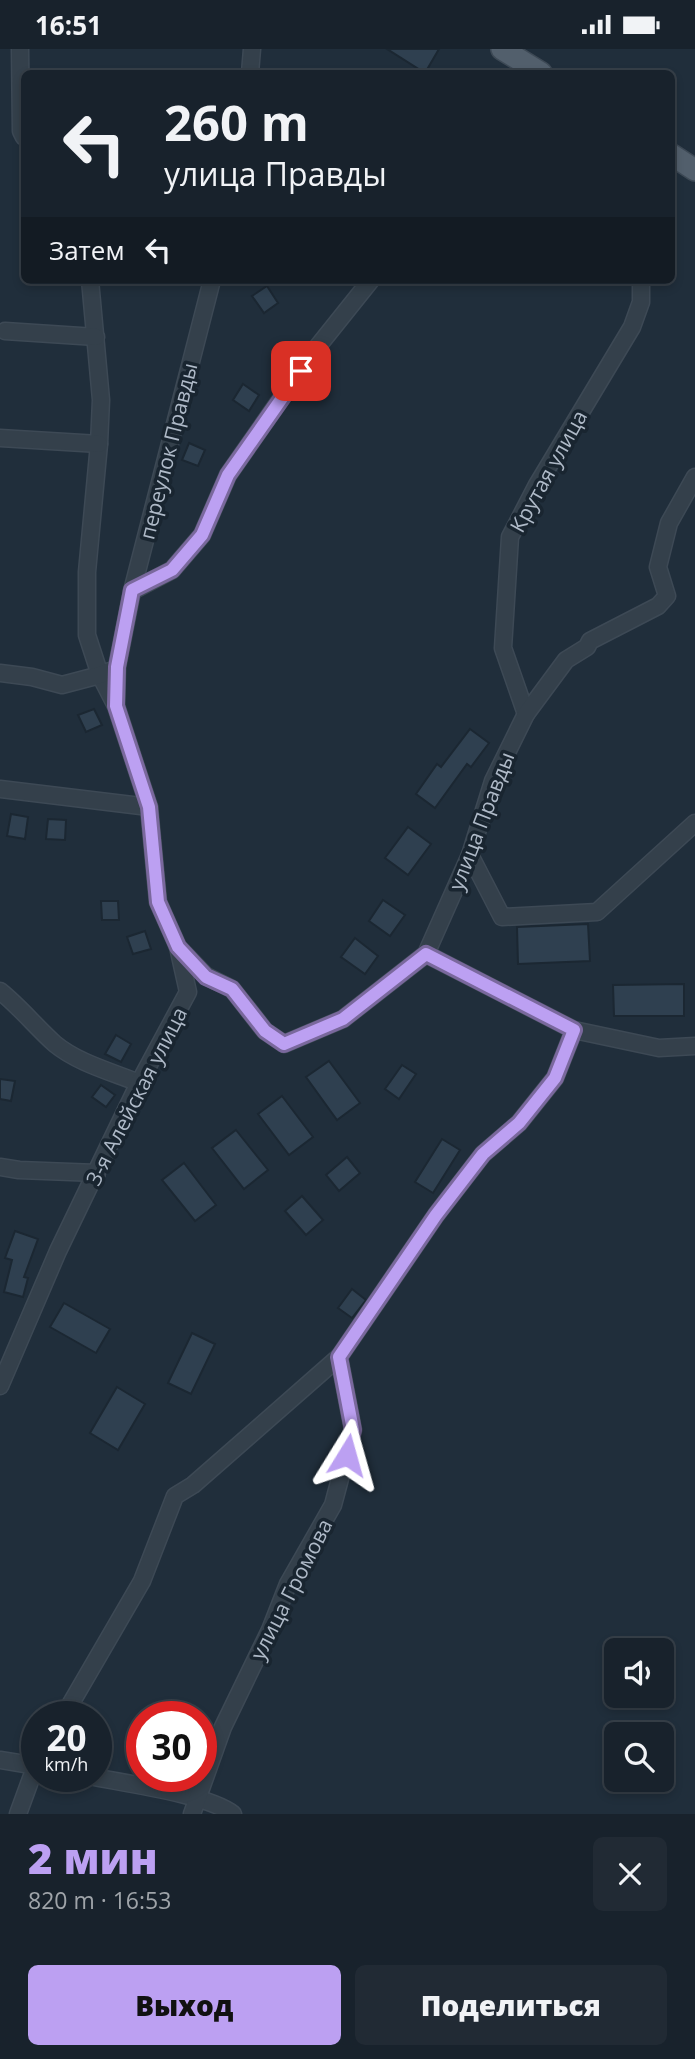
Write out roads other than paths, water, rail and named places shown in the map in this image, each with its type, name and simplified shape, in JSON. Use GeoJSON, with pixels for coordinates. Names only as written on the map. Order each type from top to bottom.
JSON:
{"type":"FeatureCollection","features":[{"type":"Feature","properties":{"kind":"main road"},"geometry":{"type":"LineString","coordinates":[[502,49],[532,70]]}},
{"type":"Feature","properties":{"kind":"main road"},"geometry":{"type":"LineString","coordinates":[[675,157],[695,170]]}},
{"type":"Feature","properties":{"kind":"street"},"geometry":{"type":"LineString","coordinates":[[20,49],[21,131]]}},
{"type":"Feature","properties":{"kind":"street"},"geometry":{"type":"LineString","coordinates":[[250,70],[252,49]]}},
{"type":"Feature","properties":{"kind":"street"},"geometry":{"type":"LineString","coordinates":[[90,284],[101,400],[87,572],[87,635],[100,675],[116,706],[149,807],[158,902],[178,947],[206,977],[232,989],[265,1031],[284,1044],[343,1019],[426,954],[574,1030],[659,1048],[695,1046]]}},
{"type":"Feature","properties":{"kind":"street","name":"переулок Правды"},"geometry":{"type":"LineString","coordinates":[[116,706],[117,667],[132,590],[211,284]]}},
{"type":"Feature","properties":{"kind":"street"},"geometry":{"type":"LineString","coordinates":[[132,590],[172,570],[202,535],[228,475],[315,351],[368,284]]}},
{"type":"Feature","properties":{"kind":"street","name":"Крутая улица"},"geometry":{"type":"LineString","coordinates":[[526,714],[503,648],[510,537],[537,485],[632,327],[641,302],[641,284]]}},
{"type":"Feature","properties":{"kind":"street"},"geometry":{"type":"LineString","coordinates":[[5,331],[96,337]]}},
{"type":"Feature","properties":{"kind":"street"},"geometry":{"type":"LineString","coordinates":[[0,438],[99,444]]}},
{"type":"Feature","properties":{"kind":"street","name":"улица Правды"},"geometry":{"type":"LineString","coordinates":[[426,954],[470,855],[493,781],[526,714],[566,660],[587,647],[590,641],[658,606],[667,596],[658,566],[669,523],[695,477]]}},
{"type":"Feature","properties":{"kind":"street"},"geometry":{"type":"LineString","coordinates":[[0,673],[32,677],[62,685],[100,675],[117,667]]}},
{"type":"Feature","properties":{"kind":"street"},"geometry":{"type":"LineString","coordinates":[[0,789],[149,807]]}},
{"type":"Feature","properties":{"kind":"street"},"geometry":{"type":"LineString","coordinates":[[470,855],[502,917],[597,912],[695,823]]}},
{"type":"Feature","properties":{"kind":"street","name":"3-я Алейская улица"},"geometry":{"type":"LineString","coordinates":[[2,1379],[58,1251],[139,1083],[188,992],[178,947]]}},
{"type":"Feature","properties":{"kind":"street"},"geometry":{"type":"LineString","coordinates":[[0,991],[56,1045],[139,1083]]}},
{"type":"Feature","properties":{"kind":"street"},"geometry":{"type":"LineString","coordinates":[[72,1701],[142,1581],[175,1496],[193,1485],[339,1357],[436,1215],[475,1164],[519,1123],[555,1078],[574,1030]]}},
{"type":"Feature","properties":{"kind":"street"},"geometry":{"type":"LineString","coordinates":[[0,1167],[97,1173]]}},
{"type":"Feature","properties":{"kind":"street","name":"улица Громова"},"geometry":{"type":"LineString","coordinates":[[195,1806],[223,1727],[270,1630],[288,1584],[333,1506],[353,1430],[339,1357]]}},
{"type":"Feature","properties":{"kind":"street"},"geometry":{"type":"LineString","coordinates":[[0,1760],[21,1762]]}},
{"type":"Feature","properties":{"kind":"street"},"geometry":{"type":"LineString","coordinates":[[112,1783],[195,1806],[227,1809],[233,1814]]}},
{"type":"Feature","properties":{"kind":"street"},"geometry":{"type":"LineString","coordinates":[[18,1814],[26,1792]]}}]}
